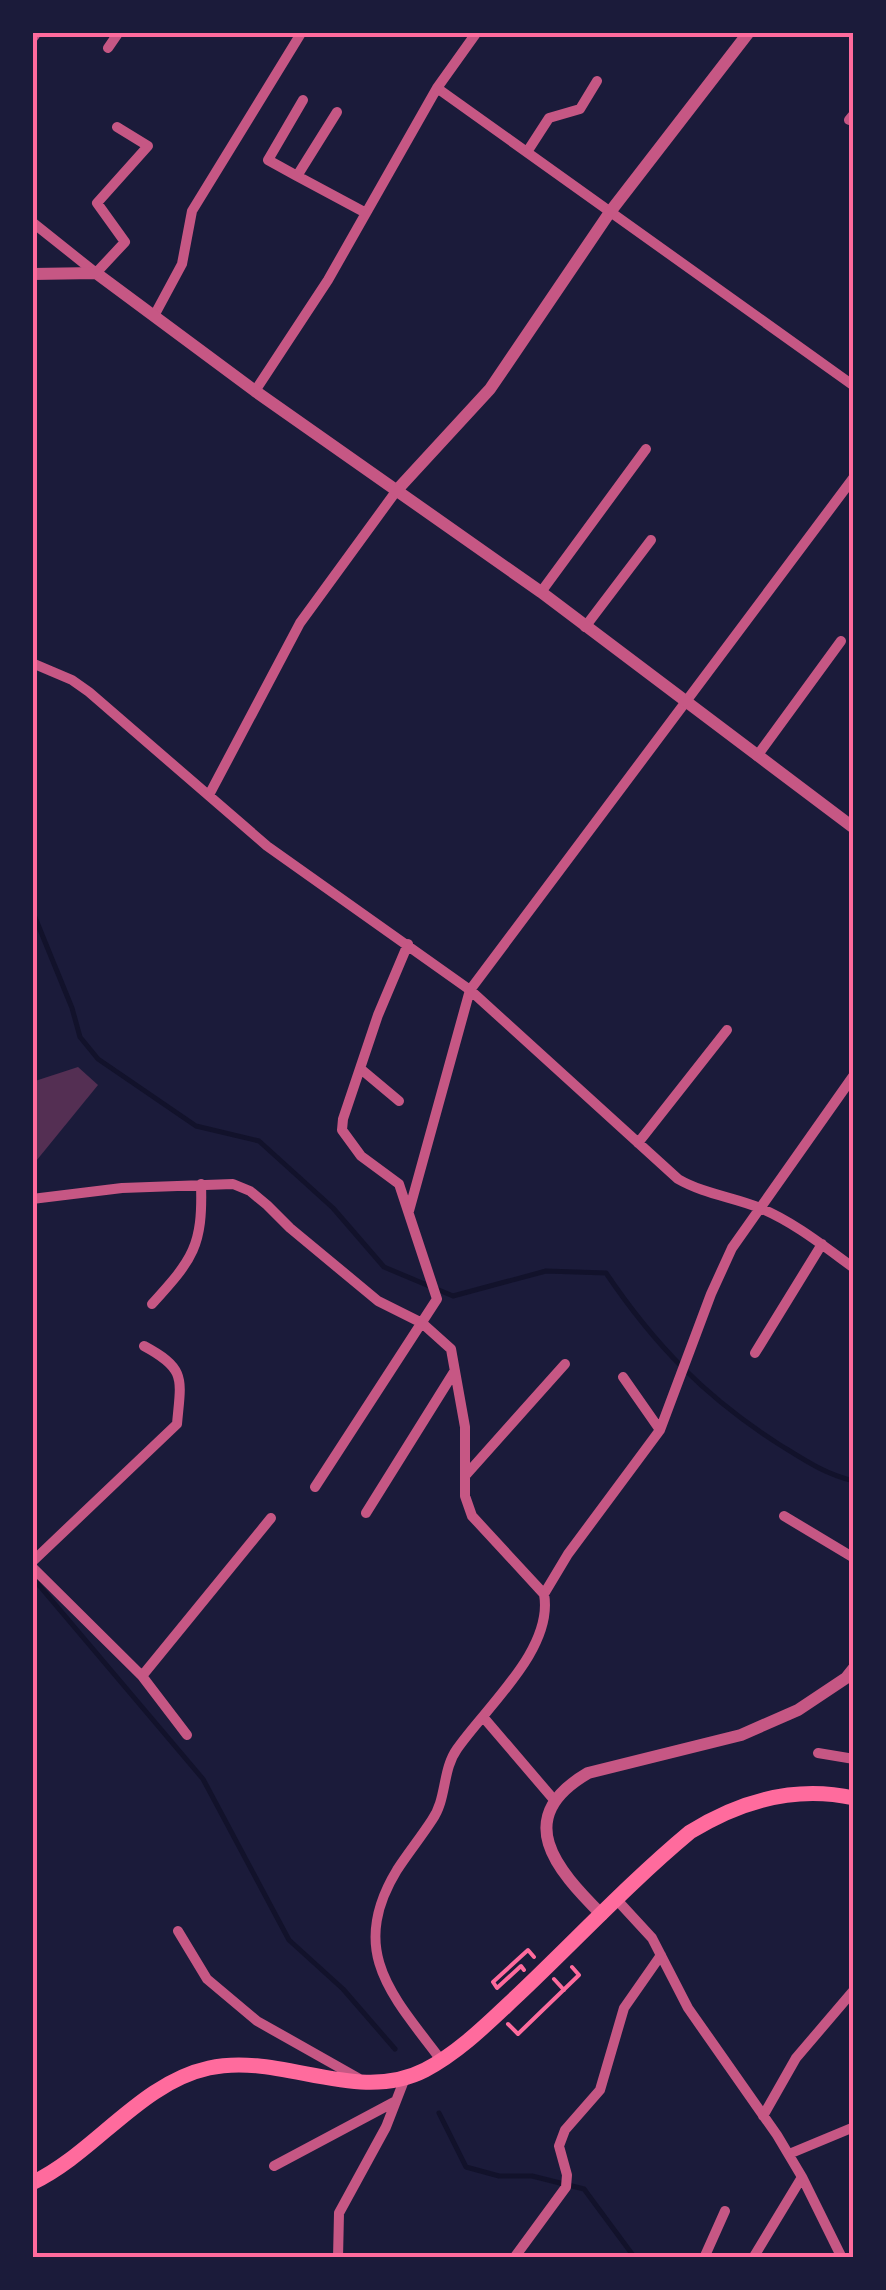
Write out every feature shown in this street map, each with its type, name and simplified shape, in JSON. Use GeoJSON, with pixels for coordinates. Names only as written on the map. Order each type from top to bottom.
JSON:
{"type":"FeatureCollection","features":[{"type":"Feature","properties":{"kind":"main road"},"geometry":{"type":"LineString","coordinates":[[32,2183],[190,2073],[251,2063],[363,2082],[406,2078],[441,2060],[498,2013],[690,1832],[740,1806],[805,1793],[854,1798]]}},
{"type":"Feature","properties":{"kind":"street"},"geometry":{"type":"LineString","coordinates":[[32,38],[37,32]]}},
{"type":"Feature","properties":{"kind":"street"},"geometry":{"type":"LineString","coordinates":[[108,48],[119,32]]}},
{"type":"Feature","properties":{"kind":"street"},"geometry":{"type":"LineString","coordinates":[[254,391],[328,280],[437,88],[477,32]]}},
{"type":"Feature","properties":{"kind":"street"},"geometry":{"type":"LineString","coordinates":[[209,794],[300,622],[397,490],[490,389],[610,212],[749,32]]}},
{"type":"Feature","properties":{"kind":"street"},"geometry":{"type":"LineString","coordinates":[[154,316],[182,264],[192,211],[300,34]]}},
{"type":"Feature","properties":{"kind":"street"},"geometry":{"type":"LineString","coordinates":[[528,152],[549,118],[580,109],[597,81]]}},
{"type":"Feature","properties":{"kind":"street"},"geometry":{"type":"LineString","coordinates":[[437,88],[854,386]]}},
{"type":"Feature","properties":{"kind":"street"},"geometry":{"type":"LineString","coordinates":[[303,100],[268,160],[366,213]]}},
{"type":"Feature","properties":{"kind":"street"},"geometry":{"type":"LineString","coordinates":[[297,176],[336,112]]}},
{"type":"Feature","properties":{"kind":"street"},"geometry":{"type":"LineString","coordinates":[[32,274],[96,273],[125,242],[96,203],[148,146],[117,127]]}},
{"type":"Feature","properties":{"kind":"street"},"geometry":{"type":"LineString","coordinates":[[32,222],[254,391],[540,592],[854,828]]}},
{"type":"Feature","properties":{"kind":"street"},"geometry":{"type":"LineString","coordinates":[[540,592],[646,449]]}},
{"type":"Feature","properties":{"kind":"street"},"geometry":{"type":"LineString","coordinates":[[409,1211],[470,990],[854,477]]}},
{"type":"Feature","properties":{"kind":"street"},"geometry":{"type":"LineString","coordinates":[[585,626],[651,540]]}},
{"type":"Feature","properties":{"kind":"street"},"geometry":{"type":"LineString","coordinates":[[756,756],[840,641]]}},
{"type":"Feature","properties":{"kind":"street"},"geometry":{"type":"LineString","coordinates":[[32,663],[89,692],[209,794],[234,821],[470,990],[678,1179],[760,1208],[822,1244],[854,1268]]}},
{"type":"Feature","properties":{"kind":"street"},"geometry":{"type":"LineString","coordinates":[[315,1487],[437,1299],[399,1184],[361,1156],[342,1130],[378,1016],[408,944]]}},
{"type":"Feature","properties":{"kind":"street"},"geometry":{"type":"LineString","coordinates":[[638,1143],[727,1030]]}},
{"type":"Feature","properties":{"kind":"street"},"geometry":{"type":"LineString","coordinates":[[362,1070],[399,1102]]}},
{"type":"Feature","properties":{"kind":"street"},"geometry":{"type":"LineString","coordinates":[[544,1594],[568,1554],[660,1430],[732,1248],[854,1075]]}},
{"type":"Feature","properties":{"kind":"street"},"geometry":{"type":"LineString","coordinates":[[152,1304],[184,1268],[202,1225],[201,1184]]}},
{"type":"Feature","properties":{"kind":"street"},"geometry":{"type":"LineString","coordinates":[[32,1199],[122,1188],[233,1184],[250,1191],[378,1301],[422,1323],[451,1349],[465,1427],[465,1496],[472,1516],[544,1594],[548,1613],[532,1648],[484,1718],[456,1750],[435,1816],[394,1874],[379,1908],[374,1943],[382,1974],[441,2060]]}},
{"type":"Feature","properties":{"kind":"street"},"geometry":{"type":"LineString","coordinates":[[755,1353],[822,1244]]}},
{"type":"Feature","properties":{"kind":"street"},"geometry":{"type":"LineString","coordinates":[[144,1346],[171,1361],[181,1383],[177,1424],[32,1565],[142,1676],[187,1735]]}},
{"type":"Feature","properties":{"kind":"street"},"geometry":{"type":"LineString","coordinates":[[465,1476],[564,1364]]}},
{"type":"Feature","properties":{"kind":"street"},"geometry":{"type":"LineString","coordinates":[[366,1512],[455,1372]]}},
{"type":"Feature","properties":{"kind":"street"},"geometry":{"type":"LineString","coordinates":[[623,1377],[660,1430]]}},
{"type":"Feature","properties":{"kind":"street"},"geometry":{"type":"LineString","coordinates":[[784,1516],[854,1558]]}},
{"type":"Feature","properties":{"kind":"street"},"geometry":{"type":"LineString","coordinates":[[142,1676],[271,1518]]}},
{"type":"Feature","properties":{"kind":"street"},"geometry":{"type":"LineString","coordinates":[[602,1915],[557,1867],[547,1846],[545,1826],[556,1801],[570,1784],[588,1773],[741,1735],[772,1723],[846,1678],[854,1668]]}},
{"type":"Feature","properties":{"kind":"street"},"geometry":{"type":"LineString","coordinates":[[484,1718],[556,1801]]}},
{"type":"Feature","properties":{"kind":"street"},"geometry":{"type":"LineString","coordinates":[[818,1753],[854,1759]]}},
{"type":"Feature","properties":{"kind":"street"},"geometry":{"type":"LineString","coordinates":[[617,1900],[652,1938],[688,2008],[788,2154],[842,2258]]}},
{"type":"Feature","properties":{"kind":"street"},"geometry":{"type":"LineString","coordinates":[[178,1931],[207,1979],[257,2021],[363,2082]]}},
{"type":"Feature","properties":{"kind":"street"},"geometry":{"type":"LineString","coordinates":[[514,2258],[566,2181],[559,2152],[565,2130],[600,2090],[624,2008],[661,1955]]}},
{"type":"Feature","properties":{"kind":"street"},"geometry":{"type":"LineString","coordinates":[[763,2116],[803,2048],[854,1990]]}},
{"type":"Feature","properties":{"kind":"street"},"geometry":{"type":"LineString","coordinates":[[338,2258],[338,2212],[386,2127],[406,2078]]}},
{"type":"Feature","properties":{"kind":"street"},"geometry":{"type":"LineString","coordinates":[[274,2166],[397,2101]]}},
{"type":"Feature","properties":{"kind":"street"},"geometry":{"type":"LineString","coordinates":[[788,2154],[854,2128]]}},
{"type":"Feature","properties":{"kind":"street"},"geometry":{"type":"LineString","coordinates":[[752,2258],[802,2178]]}},
{"type":"Feature","properties":{"kind":"street"},"geometry":{"type":"LineString","coordinates":[[704,2258],[725,2211]]}},
{"type":"Feature","properties":{"kind":"path"},"geometry":{"type":"LineString","coordinates":[[528,1950],[493,1982],[497,1988],[521,1966],[533,1980]]}},
{"type":"Feature","properties":{"kind":"path"},"geometry":{"type":"LineString","coordinates":[[498,2013],[518,2034],[579,1974],[560,1954]]}},
{"type":"Feature","properties":{"kind":"building"},"geometry":{"type":"Polygon","coordinates":[[[78,1067],[98,1085],[32,1166],[32,1082],[78,1067]]]}},
{"type":"Feature","properties":{"kind":"waterway"},"geometry":{"type":"LineString","coordinates":[[32,910],[80,1037],[98,1059],[196,1126],[259,1141],[333,1208],[384,1267],[453,1296],[546,1271],[606,1273],[662,1346],[726,1407],[805,1460],[854,1481]]}},
{"type":"Feature","properties":{"kind":"waterway"},"geometry":{"type":"LineString","coordinates":[[32,1577],[203,1779],[289,1940],[343,1989],[395,2049]]}},
{"type":"Feature","properties":{"kind":"waterway"},"geometry":{"type":"LineString","coordinates":[[439,2113],[466,2167],[499,2176],[532,2176],[584,2189],[635,2258]]}}]}
